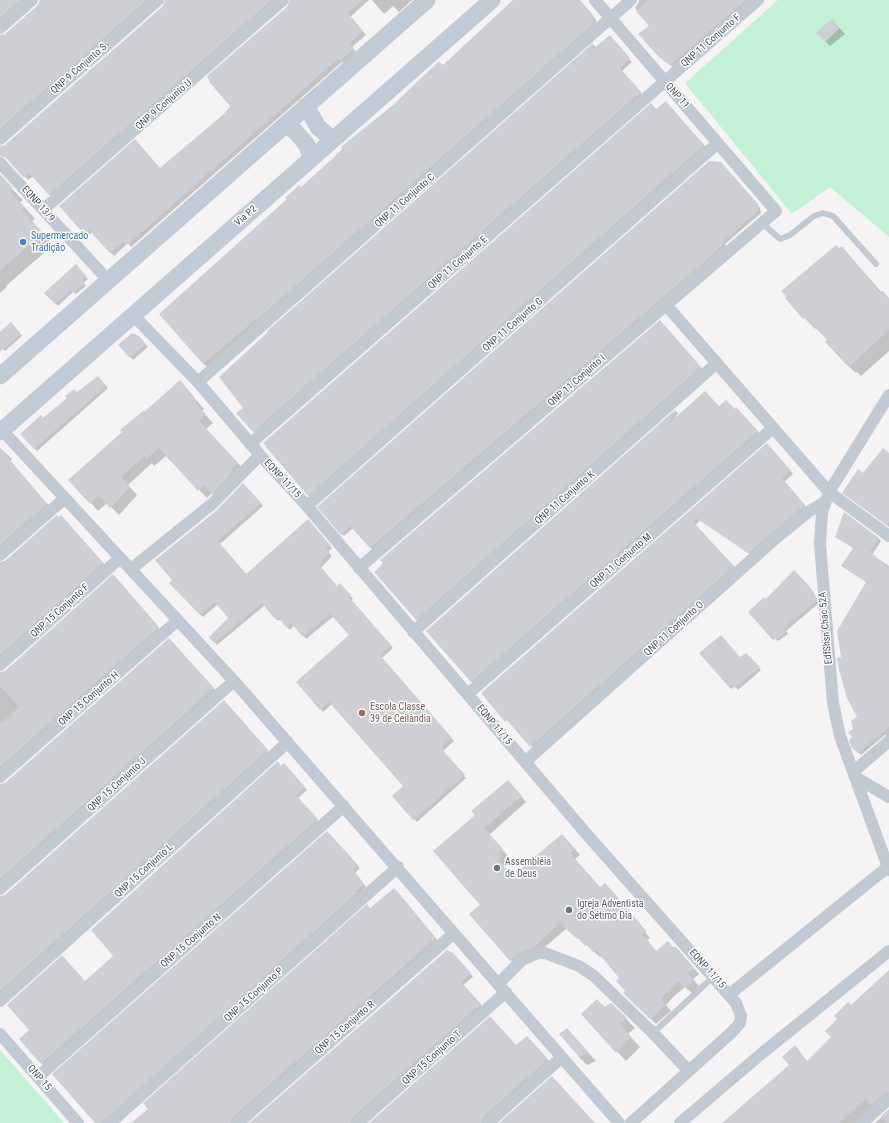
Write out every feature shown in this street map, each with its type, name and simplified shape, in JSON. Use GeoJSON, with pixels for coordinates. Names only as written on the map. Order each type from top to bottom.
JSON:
{"type":"FeatureCollection","features":[{"type":"Feature","properties":{"kind":"main road"},"geometry":{"type":"LineString","coordinates":[[0,376],[427,0]]}},
{"type":"Feature","properties":{"kind":"main road","name":"Via P2"},"geometry":{"type":"LineString","coordinates":[[1,431],[492,0]]}},
{"type":"Feature","properties":{"kind":"main road"},"geometry":{"type":"LineString","coordinates":[[306,106],[318,127],[333,140]]}},
{"type":"Feature","properties":{"kind":"main road"},"geometry":{"type":"LineString","coordinates":[[285,125],[294,131],[307,145],[311,159]]}},
{"type":"Feature","properties":{"kind":"street"},"geometry":{"type":"LineString","coordinates":[[0,28],[32,0]]}},
{"type":"Feature","properties":{"kind":"street","name":"QNP 9 Conjunto S"},"geometry":{"type":"LineString","coordinates":[[0,139],[158,0]]}},
{"type":"Feature","properties":{"kind":"street","name":"QNP 9 Conjunto U"},"geometry":{"type":"LineString","coordinates":[[44,209],[283,0]]}},
{"type":"Feature","properties":{"kind":"street","name":"QNP 11"},"geometry":{"type":"LineString","coordinates":[[595,0],[759,191]]}},
{"type":"Feature","properties":{"kind":"street","name":"QNP 11 Conjunto C"},"geometry":{"type":"LineString","coordinates":[[198,382],[631,0]]}},
{"type":"Feature","properties":{"kind":"street","name":"QNP 11 Conjunto F"},"geometry":{"type":"LineString","coordinates":[[665,81],[758,0]]}},
{"type":"Feature","properties":{"kind":"street","name":"QNP 11 Conjunto E"},"geometry":{"type":"LineString","coordinates":[[250,444],[665,81]]}},
{"type":"Feature","properties":{"kind":"street","name":"QNP 11 Conjunto G"},"geometry":{"type":"LineString","coordinates":[[307,506],[718,143]]}},
{"type":"Feature","properties":{"kind":"street","name":"EQNP 13/9"},"geometry":{"type":"LineString","coordinates":[[0,162],[44,209],[70,241],[108,280]]}},
{"type":"Feature","properties":{"kind":"street","name":"QNP 11 Conjunto I"},"geometry":{"type":"LineString","coordinates":[[359,568],[776,211],[759,191]]}},
{"type":"Feature","properties":{"kind":"street"},"geometry":{"type":"LineString","coordinates":[[666,305],[774,428],[827,496],[889,536]]}},
{"type":"Feature","properties":{"kind":"street","name":"EQNP 11/15"},"geometry":{"type":"LineString","coordinates":[[133,315],[198,382],[250,444],[307,506],[413,632],[526,761],[590,838],[730,994],[740,1009],[740,1023],[732,1032],[631,1123]]}},
{"type":"Feature","properties":{"kind":"street","name":"QNP 11 Conjunto K"},"geometry":{"type":"LineString","coordinates":[[413,632],[717,363]]}},
{"type":"Feature","properties":{"kind":"street","name":"EdfShsn Chac 52A"},"geometry":{"type":"LineString","coordinates":[[887,402],[827,496],[822,512],[820,544],[833,703],[840,736],[889,868]]}},
{"type":"Feature","properties":{"kind":"street","name":"QNP 11 Conjunto M"},"geometry":{"type":"LineString","coordinates":[[468,694],[774,428]]}},
{"type":"Feature","properties":{"kind":"street"},"geometry":{"type":"LineString","coordinates":[[1,431],[234,681],[398,867],[453,934],[619,1123]]}},
{"type":"Feature","properties":{"kind":"street","name":"EQNP 11/15"},"geometry":{"type":"LineString","coordinates":[[131,569],[212,504],[260,455]]}},
{"type":"Feature","properties":{"kind":"street","name":"QNP 11 Conjunto O"},"geometry":{"type":"LineString","coordinates":[[526,761],[776,538],[827,496]]}},
{"type":"Feature","properties":{"kind":"street"},"geometry":{"type":"LineString","coordinates":[[0,555],[64,499]]}},
{"type":"Feature","properties":{"kind":"street","name":"QNP 15 Conjunto F"},"geometry":{"type":"LineString","coordinates":[[0,665],[120,558]]}},
{"type":"Feature","properties":{"kind":"street","name":"QNP 15 Conjunto H"},"geometry":{"type":"LineString","coordinates":[[0,778],[178,620]]}},
{"type":"Feature","properties":{"kind":"street","name":"QNP 15 Conjunto J"},"geometry":{"type":"LineString","coordinates":[[0,889],[234,681]]}},
{"type":"Feature","properties":{"kind":"street"},"geometry":{"type":"LineString","coordinates":[[889,741],[854,774],[889,797]]}},
{"type":"Feature","properties":{"kind":"street","name":"QNP 15 Conjunto L"},"geometry":{"type":"LineString","coordinates":[[0,1001],[288,742]]}},
{"type":"Feature","properties":{"kind":"street","name":"QNP 15 Conjunto N"},"geometry":{"type":"LineString","coordinates":[[38,1076],[344,806]]}},
{"type":"Feature","properties":{"kind":"street","name":"QNP 15 Conjunto P"},"geometry":{"type":"LineString","coordinates":[[110,1123],[398,867]]}},
{"type":"Feature","properties":{"kind":"street"},"geometry":{"type":"LineString","coordinates":[[730,994],[889,868]]}},
{"type":"Feature","properties":{"kind":"street","name":"QNP 15 Conjunto R"},"geometry":{"type":"LineString","coordinates":[[238,1123],[453,934]]}},
{"type":"Feature","properties":{"kind":"street"},"geometry":{"type":"LineString","coordinates":[[680,1123],[761,1054],[889,951]]}},
{"type":"Feature","properties":{"kind":"street"},"geometry":{"type":"LineString","coordinates":[[502,988],[522,960],[530,955],[544,953],[580,966],[594,976],[653,1033],[689,1071]]}},
{"type":"Feature","properties":{"kind":"street","name":"QNP 15 Conjunto T"},"geometry":{"type":"LineString","coordinates":[[358,1123],[502,988]]}},
{"type":"Feature","properties":{"kind":"street","name":"QNP 15"},"geometry":{"type":"LineString","coordinates":[[0,1034],[78,1123]]}},
{"type":"Feature","properties":{"kind":"street"},"geometry":{"type":"LineString","coordinates":[[488,1123],[561,1058]]}},
{"type":"Feature","properties":{"kind":"street"},"geometry":{"type":"LineString","coordinates":[[862,1123],[889,1099]]}},
{"type":"Feature","properties":{"kind":"lane"},"geometry":{"type":"LineString","coordinates":[[762,224],[780,239],[790,236],[814,216],[823,213],[833,216],[876,264]]}},
{"type":"Feature","properties":{"kind":"lane"},"geometry":{"type":"LineString","coordinates":[[653,1033],[714,976]]}},
{"type":"Feature","properties":{"kind":"green space"},"geometry":{"type":"Polygon","coordinates":[[[778,0],[889,0],[889,237],[830,187],[792,214],[685,83],[778,0]]]}},
{"type":"Feature","properties":{"kind":"green space"},"geometry":{"type":"Polygon","coordinates":[[[0,1050],[51,1108],[64,1123],[0,1123],[0,1050]]]}},
{"type":"Feature","properties":{"kind":"building"},"geometry":{"type":"Polygon","coordinates":[[[0,0],[21,0],[0,18],[0,0]]]}},
{"type":"Feature","properties":{"kind":"building"},"geometry":{"type":"Polygon","coordinates":[[[40,0],[147,0],[0,129],[0,35],[5,34],[37,6],[40,0]]]}},
{"type":"Feature","properties":{"kind":"building"},"geometry":{"type":"Polygon","coordinates":[[[165,0],[272,0],[49,195],[29,173],[24,178],[6,158],[0,156],[0,146],[5,145],[163,6],[165,0]]]}},
{"type":"Feature","properties":{"kind":"building"},"geometry":{"type":"Polygon","coordinates":[[[290,0],[362,0],[348,13],[363,31],[350,43],[354,49],[340,61],[338,59],[127,245],[124,241],[110,253],[89,230],[84,234],[59,206],[135,139],[160,168],[224,114],[230,106],[210,83],[207,76],[288,6],[290,0]]]}},
{"type":"Feature","properties":{"kind":"building"},"geometry":{"type":"Polygon","coordinates":[[[513,0],[580,0],[593,15],[593,24],[257,320],[256,319],[203,364],[159,314],[287,199],[285,198],[299,185],[301,187],[329,162],[342,149],[341,147],[393,105],[439,61],[443,65],[513,0]]]}},
{"type":"Feature","properties":{"kind":"building"},"geometry":{"type":"Polygon","coordinates":[[[648,0],[746,0],[670,65],[659,57],[638,34],[649,26],[636,11],[648,0]]]}},
{"type":"Feature","properties":{"kind":"building"},"geometry":{"type":"Polygon","coordinates":[[[832,19],[840,28],[825,42],[816,32],[832,19]]]}},
{"type":"Feature","properties":{"kind":"building"},"geometry":{"type":"Polygon","coordinates":[[[610,35],[630,58],[620,68],[641,92],[253,432],[236,413],[243,408],[219,377],[268,332],[267,331],[593,43],[593,49],[610,35]]]}},
{"type":"Feature","properties":{"kind":"building"},"geometry":{"type":"Polygon","coordinates":[[[666,101],[703,144],[703,146],[308,496],[263,443],[651,103],[656,109],[666,101]]]}},
{"type":"Feature","properties":{"kind":"building"},"geometry":{"type":"Polygon","coordinates":[[[709,161],[721,162],[758,204],[759,210],[723,242],[724,243],[715,253],[370,548],[350,526],[341,535],[317,507],[709,161]]]}},
{"type":"Feature","properties":{"kind":"building"},"geometry":{"type":"Polygon","coordinates":[[[0,174],[13,188],[10,191],[25,208],[22,210],[43,233],[0,271],[0,174]]]}},
{"type":"Feature","properties":{"kind":"building"},"geometry":{"type":"Polygon","coordinates":[[[836,245],[839,248],[842,246],[880,293],[883,291],[889,298],[889,330],[850,366],[846,362],[845,363],[825,342],[827,340],[810,322],[805,318],[803,319],[781,291],[836,245]]]}},
{"type":"Feature","properties":{"kind":"building"},"geometry":{"type":"Polygon","coordinates":[[[76,264],[86,276],[82,280],[85,283],[73,293],[71,290],[55,304],[44,293],[76,264]]]}},
{"type":"Feature","properties":{"kind":"building"},"geometry":{"type":"Polygon","coordinates":[[[660,320],[701,367],[416,620],[374,572],[383,563],[380,560],[660,320]]]}},
{"type":"Feature","properties":{"kind":"building"},"geometry":{"type":"Polygon","coordinates":[[[11,322],[21,334],[0,352],[0,332],[11,322]]]}},
{"type":"Feature","properties":{"kind":"building"},"geometry":{"type":"Polygon","coordinates":[[[132,333],[139,336],[146,344],[130,358],[118,345],[132,333]]]}},
{"type":"Feature","properties":{"kind":"building"},"geometry":{"type":"Polygon","coordinates":[[[98,376],[106,386],[34,449],[20,434],[41,415],[43,418],[67,398],[65,396],[74,389],[77,392],[98,376]]]}},
{"type":"Feature","properties":{"kind":"building"},"geometry":{"type":"Polygon","coordinates":[[[180,380],[197,401],[195,403],[206,414],[199,421],[238,463],[231,469],[233,472],[212,494],[204,485],[198,491],[159,448],[146,459],[144,456],[121,477],[130,487],[110,508],[99,496],[90,504],[68,480],[122,432],[120,430],[143,411],[144,412],[180,380]]]}},
{"type":"Feature","properties":{"kind":"building"},"geometry":{"type":"Polygon","coordinates":[[[705,391],[719,406],[726,400],[735,409],[736,407],[758,431],[471,682],[426,631],[676,409],[667,425],[705,391]]]}},
{"type":"Feature","properties":{"kind":"building"},"geometry":{"type":"Polygon","coordinates":[[[767,443],[791,471],[782,478],[805,505],[748,553],[696,518],[693,522],[734,566],[530,747],[507,720],[505,722],[481,693],[767,443]]]}},
{"type":"Feature","properties":{"kind":"building"},"geometry":{"type":"Polygon","coordinates":[[[0,448],[47,504],[0,545],[0,448]]]}},
{"type":"Feature","properties":{"kind":"building"},"geometry":{"type":"Polygon","coordinates":[[[883,448],[889,453],[889,522],[887,525],[842,493],[858,469],[863,473],[883,448]]]}},
{"type":"Feature","properties":{"kind":"building"},"geometry":{"type":"Polygon","coordinates":[[[243,483],[261,503],[218,541],[246,574],[308,519],[330,545],[326,548],[330,553],[321,561],[322,562],[319,565],[337,586],[340,583],[351,595],[349,597],[391,645],[380,655],[452,738],[441,748],[465,775],[413,820],[392,796],[403,786],[329,702],[320,710],[296,682],[349,635],[330,614],[303,637],[291,623],[287,628],[278,618],[276,619],[273,617],[262,603],[214,643],[209,637],[228,618],[215,602],[200,615],[169,583],[172,580],[155,560],[217,510],[243,483]]]}},
{"type":"Feature","properties":{"kind":"building"},"geometry":{"type":"Polygon","coordinates":[[[844,512],[879,538],[870,552],[889,567],[889,727],[858,753],[852,748],[849,740],[852,737],[848,732],[853,729],[851,721],[857,717],[847,698],[839,670],[837,658],[841,657],[837,631],[866,582],[841,566],[853,548],[835,537],[844,512]]]}},
{"type":"Feature","properties":{"kind":"building"},"geometry":{"type":"Polygon","coordinates":[[[57,515],[59,517],[61,515],[103,563],[0,655],[0,562],[5,561],[57,515]]]}},
{"type":"Feature","properties":{"kind":"building"},"geometry":{"type":"Polygon","coordinates":[[[794,570],[810,587],[817,600],[784,628],[787,631],[776,640],[773,636],[771,638],[748,612],[764,597],[766,599],[794,570]]]}},
{"type":"Feature","properties":{"kind":"building"},"geometry":{"type":"Polygon","coordinates":[[[113,574],[159,627],[0,767],[0,724],[19,707],[0,686],[0,672],[5,671],[113,574]]]}},
{"type":"Feature","properties":{"kind":"building"},"geometry":{"type":"Polygon","coordinates":[[[721,635],[740,657],[746,653],[760,667],[735,688],[732,684],[729,687],[699,653],[721,635]]]}},
{"type":"Feature","properties":{"kind":"building"},"geometry":{"type":"Polygon","coordinates":[[[169,638],[214,688],[0,879],[0,784],[5,783],[169,638]]]}},
{"type":"Feature","properties":{"kind":"building"},"geometry":{"type":"Polygon","coordinates":[[[224,700],[268,750],[0,991],[0,896],[5,895],[224,700]]]}},
{"type":"Feature","properties":{"kind":"building"},"geometry":{"type":"Polygon","coordinates":[[[278,761],[281,766],[284,763],[305,787],[296,795],[318,819],[42,1063],[40,1063],[19,1039],[29,1030],[7,1005],[62,955],[85,981],[113,956],[91,930],[278,761]]]}},
{"type":"Feature","properties":{"kind":"building"},"geometry":{"type":"Polygon","coordinates":[[[508,780],[522,796],[484,828],[503,849],[499,853],[502,856],[498,859],[512,876],[562,834],[575,849],[570,853],[600,887],[605,883],[623,903],[641,925],[640,926],[645,931],[642,934],[656,951],[668,941],[673,947],[676,947],[694,968],[688,973],[694,980],[685,988],[679,981],[661,999],[666,1005],[650,1019],[623,993],[625,991],[616,981],[619,978],[596,950],[594,953],[587,944],[585,946],[560,923],[534,947],[519,953],[510,961],[469,914],[480,905],[433,851],[475,815],[471,811],[508,780]]]}},
{"type":"Feature","properties":{"kind":"building"},"geometry":{"type":"Polygon","coordinates":[[[327,831],[358,865],[353,869],[364,884],[356,891],[357,893],[103,1121],[100,1123],[95,1123],[52,1074],[327,831]]]}},
{"type":"Feature","properties":{"kind":"building"},"geometry":{"type":"Polygon","coordinates":[[[394,888],[436,938],[233,1117],[231,1123],[131,1123],[148,1109],[143,1103],[367,904],[370,908],[394,888]]]}},
{"type":"Feature","properties":{"kind":"building"},"geometry":{"type":"Polygon","coordinates":[[[447,950],[453,953],[471,973],[461,982],[481,1004],[353,1117],[351,1123],[249,1123],[447,950]]]}},
{"type":"Feature","properties":{"kind":"building"},"geometry":{"type":"Polygon","coordinates":[[[889,970],[889,1092],[884,1093],[871,1105],[866,1099],[839,1123],[722,1123],[789,1065],[782,1057],[795,1045],[807,1061],[831,1037],[825,1031],[837,1019],[834,1016],[848,1002],[851,1005],[889,970]]]}},
{"type":"Feature","properties":{"kind":"building"},"geometry":{"type":"Polygon","coordinates":[[[597,999],[604,1007],[611,1003],[627,1018],[620,1024],[631,1037],[616,1053],[581,1014],[597,999]]]}},
{"type":"Feature","properties":{"kind":"building"},"geometry":{"type":"Polygon","coordinates":[[[490,1016],[516,1045],[527,1036],[547,1058],[544,1061],[545,1062],[483,1117],[481,1123],[369,1123],[490,1016]]]}},
{"type":"Feature","properties":{"kind":"building"},"geometry":{"type":"Polygon","coordinates":[[[567,1028],[589,1053],[579,1057],[559,1034],[567,1028]]]}},
{"type":"Feature","properties":{"kind":"building"},"geometry":{"type":"Polygon","coordinates":[[[552,1076],[595,1123],[499,1123],[552,1076]]]}},
{"type":"Feature","properties":{"kind":"building"},"geometry":{"type":"Polygon","coordinates":[[[889,1109],[889,1123],[888,1123],[881,1116],[889,1109]]]}},
{"type":"Feature","properties":{"kind":"place","name":"Supermercado Tradição"},"geometry":{"type":"Point","coordinates":[23,242]}},
{"type":"Feature","properties":{"kind":"place","name":"Escola Classe 39 de Ceilândia"},"geometry":{"type":"Point","coordinates":[362,713]}},
{"type":"Feature","properties":{"kind":"place","name":"Assembléia de Deus"},"geometry":{"type":"Point","coordinates":[497,868]}},
{"type":"Feature","properties":{"kind":"place","name":"Igreja Adventista do Sétimo Dia"},"geometry":{"type":"Point","coordinates":[569,910]}}]}
